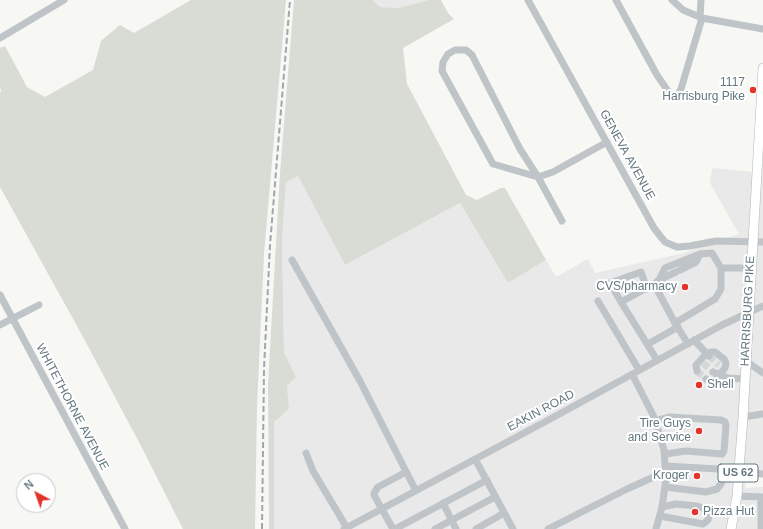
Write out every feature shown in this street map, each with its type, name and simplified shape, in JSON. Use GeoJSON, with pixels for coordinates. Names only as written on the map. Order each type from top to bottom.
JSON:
{"type":"FeatureCollection","features":[{"type":"Feature","properties":{"kind":"main road","name":"HARRISBURG PIKE"},"geometry":{"type":"LineString","coordinates":[[731,529],[737,496],[743,417],[752,241],[760,176],[763,68]]}},
{"type":"Feature","properties":{"kind":"street"},"geometry":{"type":"LineString","coordinates":[[0,38],[64,0]]}},
{"type":"Feature","properties":{"kind":"street","name":"GENEVA AVENUE"},"geometry":{"type":"LineString","coordinates":[[528,0],[654,228],[665,242],[683,247],[716,241],[763,242]]}},
{"type":"Feature","properties":{"kind":"street"},"geometry":{"type":"LineString","coordinates":[[616,0],[657,75],[670,94],[677,96],[681,89],[701,17],[701,0]]}},
{"type":"Feature","properties":{"kind":"street"},"geometry":{"type":"LineString","coordinates":[[672,0],[682,10],[701,17],[763,28]]}},
{"type":"Feature","properties":{"kind":"street"},"geometry":{"type":"LineString","coordinates":[[562,221],[538,177],[520,149],[472,55],[466,50],[455,50],[448,54],[443,62],[442,71],[493,164],[538,177],[553,172],[607,142]]}},
{"type":"Feature","properties":{"kind":"street"},"geometry":{"type":"LineString","coordinates":[[648,344],[715,299],[721,289],[721,268],[712,253],[700,254],[665,268],[656,282]]}},
{"type":"Feature","properties":{"kind":"street"},"geometry":{"type":"LineString","coordinates":[[621,302],[696,262],[700,254]]}},
{"type":"Feature","properties":{"kind":"street"},"geometry":{"type":"LineString","coordinates":[[292,260],[360,381],[416,491]]}},
{"type":"Feature","properties":{"kind":"street"},"geometry":{"type":"LineString","coordinates":[[721,268],[751,268]]}},
{"type":"Feature","properties":{"kind":"street"},"geometry":{"type":"LineString","coordinates":[[647,289],[641,272],[610,283],[657,360]]}},
{"type":"Feature","properties":{"kind":"street"},"geometry":{"type":"LineString","coordinates":[[656,282],[676,325],[691,342],[708,355]]}},
{"type":"Feature","properties":{"kind":"street","name":"WHITETHORNE AVENUE"},"geometry":{"type":"LineString","coordinates":[[0,295],[125,529]]}},
{"type":"Feature","properties":{"kind":"street"},"geometry":{"type":"LineString","coordinates":[[598,302],[639,370]]}},
{"type":"Feature","properties":{"kind":"street"},"geometry":{"type":"LineString","coordinates":[[0,325],[39,305]]}},
{"type":"Feature","properties":{"kind":"street","name":"EAKIN ROAD"},"geometry":{"type":"LineString","coordinates":[[345,528],[722,325],[763,306]]}},
{"type":"Feature","properties":{"kind":"street"},"geometry":{"type":"LineString","coordinates":[[697,371],[696,365],[702,362],[711,352],[715,352],[724,360],[726,363],[719,370],[715,380],[710,382],[706,379]]}},
{"type":"Feature","properties":{"kind":"street"},"geometry":{"type":"LineString","coordinates":[[746,361],[761,372]]}},
{"type":"Feature","properties":{"kind":"street"},"geometry":{"type":"LineString","coordinates":[[719,370],[728,378],[745,377],[761,372]]}},
{"type":"Feature","properties":{"kind":"street"},"geometry":{"type":"LineString","coordinates":[[632,374],[655,420],[665,454],[665,487],[657,529]]}},
{"type":"Feature","properties":{"kind":"street"},"geometry":{"type":"LineString","coordinates":[[743,417],[763,414]]}},
{"type":"Feature","properties":{"kind":"street"},"geometry":{"type":"LineString","coordinates":[[655,420],[670,417],[721,420],[725,422],[726,425],[724,451],[722,454],[686,451],[665,454]]}},
{"type":"Feature","properties":{"kind":"street"},"geometry":{"type":"LineString","coordinates":[[306,453],[313,471],[345,528]]}},
{"type":"Feature","properties":{"kind":"street"},"geometry":{"type":"LineString","coordinates":[[475,459],[513,529]]}},
{"type":"Feature","properties":{"kind":"street"},"geometry":{"type":"LineString","coordinates":[[548,529],[666,468],[718,469],[721,471],[723,476],[721,484],[717,489],[706,492],[665,487]]}},
{"type":"Feature","properties":{"kind":"street"},"geometry":{"type":"LineString","coordinates":[[738,471],[763,474]]}},
{"type":"Feature","properties":{"kind":"street"},"geometry":{"type":"LineString","coordinates":[[406,472],[375,490],[374,495],[394,529],[404,527],[443,503],[486,480]]}},
{"type":"Feature","properties":{"kind":"street"},"geometry":{"type":"LineString","coordinates":[[737,496],[762,497],[761,529]]}},
{"type":"Feature","properties":{"kind":"street"},"geometry":{"type":"LineString","coordinates":[[435,529],[495,497]]}},
{"type":"Feature","properties":{"kind":"street"},"geometry":{"type":"LineString","coordinates":[[443,503],[456,529]]}},
{"type":"Feature","properties":{"kind":"street"},"geometry":{"type":"LineString","coordinates":[[660,516],[703,524],[708,520],[709,516],[703,508],[697,506],[676,504],[662,507]]}},
{"type":"Feature","properties":{"kind":"street"},"geometry":{"type":"LineString","coordinates":[[476,529],[504,513]]}},
{"type":"Feature","properties":{"kind":"shaded area"},"geometry":{"type":"Polygon","coordinates":[[[191,0],[286,0],[264,254],[257,406],[255,529],[183,529],[82,335],[0,187],[0,48],[5,46],[27,87],[45,97],[93,70],[101,41],[120,25],[134,33],[191,0]]]}},
{"type":"Feature","properties":{"kind":"shaded area"},"geometry":{"type":"Polygon","coordinates":[[[294,0],[373,0],[380,7],[399,8],[428,0],[441,0],[448,13],[454,19],[403,48],[407,84],[466,195],[477,200],[501,188],[505,188],[546,260],[508,283],[460,203],[345,265],[298,176],[288,181],[286,183],[282,239],[284,352],[296,377],[287,386],[289,409],[274,422],[274,529],[269,529],[268,384],[280,173],[294,0]]]}},
{"type":"Feature","properties":{"kind":"shaded area"},"geometry":{"type":"Polygon","coordinates":[[[373,0],[428,0],[399,8],[380,7],[373,0]]]}},
{"type":"Feature","properties":{"kind":"shaded area"},"geometry":{"type":"Polygon","coordinates":[[[754,164],[763,164],[763,473],[746,474],[745,488],[763,487],[763,529],[274,529],[274,422],[289,409],[287,386],[296,377],[284,352],[282,239],[286,183],[288,181],[298,176],[345,265],[460,203],[508,283],[546,260],[556,277],[588,259],[595,273],[680,254],[739,234],[710,183],[712,168],[753,172],[754,164]]]}},
{"type":"Feature","properties":{"kind":"tunnel"},"geometry":{"type":"LineString","coordinates":[[709,356],[719,365]]}},
{"type":"Feature","properties":{"kind":"tunnel"},"geometry":{"type":"LineString","coordinates":[[703,363],[713,372]]}},
{"type":"Feature","properties":{"kind":"tunnel"},"geometry":{"type":"LineString","coordinates":[[697,371],[706,379]]}},
{"type":"Feature","properties":{"kind":"railway"},"geometry":{"type":"LineString","coordinates":[[262,529],[264,369],[270,245],[290,0]]}},
{"type":"Feature","properties":{"kind":"place","name":"1117 Harrisburg Pike"},"geometry":{"type":"Point","coordinates":[753,90]}},
{"type":"Feature","properties":{"kind":"place","name":"CVS/pharmacy"},"geometry":{"type":"Point","coordinates":[685,287]}},
{"type":"Feature","properties":{"kind":"place","name":"Shell"},"geometry":{"type":"Point","coordinates":[699,385]}},
{"type":"Feature","properties":{"kind":"place","name":"Tire Guys and Service"},"geometry":{"type":"Point","coordinates":[699,431]}},
{"type":"Feature","properties":{"kind":"place","name":"Kroger"},"geometry":{"type":"Point","coordinates":[697,476]}},
{"type":"Feature","properties":{"kind":"place","name":"Pizza Hut"},"geometry":{"type":"Point","coordinates":[695,512]}}]}
